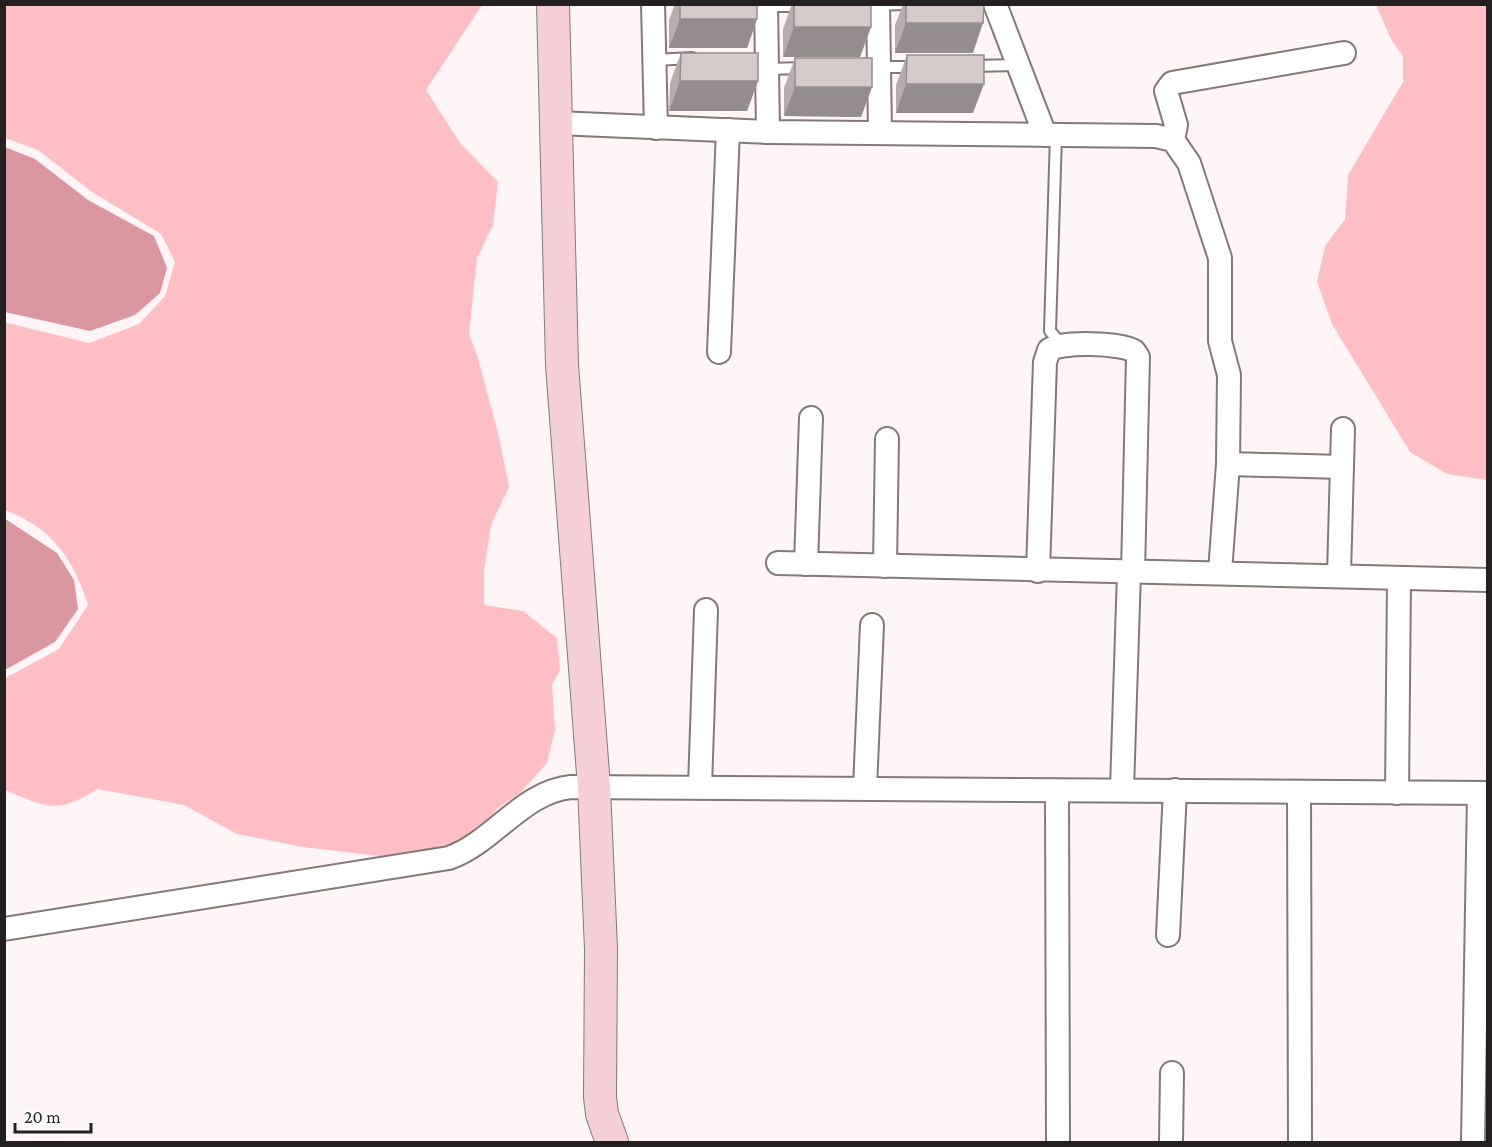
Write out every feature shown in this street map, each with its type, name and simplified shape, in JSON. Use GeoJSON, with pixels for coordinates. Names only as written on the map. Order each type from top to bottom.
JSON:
{"type":"FeatureCollection","features":[{"type":"Feature","properties":{"kind":"street"},"geometry":{"type":"LineString","coordinates":[[553,4],[562,365],[594,787],[601,949],[600,1097],[602,1114],[612,1143]]}},
{"type":"Feature","properties":{"kind":"street"},"geometry":{"type":"LineString","coordinates":[[653,4],[656,128]]}},
{"type":"Feature","properties":{"kind":"street"},"geometry":{"type":"LineString","coordinates":[[994,4],[1018,65],[1051,135]]}},
{"type":"Feature","properties":{"kind":"street"},"geometry":{"type":"LineString","coordinates":[[766,5],[764,60],[768,132]]}},
{"type":"Feature","properties":{"kind":"street"},"geometry":{"type":"LineString","coordinates":[[878,5],[873,67],[880,133]]}},
{"type":"Feature","properties":{"kind":"street"},"geometry":{"type":"LineString","coordinates":[[1173,140],[1176,125],[1166,91],[1167,86],[1172,83],[1344,53]]}},
{"type":"Feature","properties":{"kind":"street"},"geometry":{"type":"LineString","coordinates":[[556,123],[768,132],[1156,136],[1173,140],[1189,164],[1220,258],[1220,341],[1229,375],[1228,464],[1220,572]]}},
{"type":"Feature","properties":{"kind":"street"},"geometry":{"type":"LineString","coordinates":[[718,352],[728,130]]}},
{"type":"Feature","properties":{"kind":"street"},"geometry":{"type":"LineString","coordinates":[[1038,571],[1045,362],[1049,350],[1062,345],[1121,346],[1134,351],[1138,357],[1122,789]]}},
{"type":"Feature","properties":{"kind":"street"},"geometry":{"type":"LineString","coordinates":[[806,564],[811,418]]}},
{"type":"Feature","properties":{"kind":"street"},"geometry":{"type":"LineString","coordinates":[[1339,575],[1343,429]]}},
{"type":"Feature","properties":{"kind":"street"},"geometry":{"type":"LineString","coordinates":[[885,566],[887,440]]}},
{"type":"Feature","properties":{"kind":"street"},"geometry":{"type":"LineString","coordinates":[[1228,464],[1342,467]]}},
{"type":"Feature","properties":{"kind":"street"},"geometry":{"type":"LineString","coordinates":[[778,563],[1488,580]]}},
{"type":"Feature","properties":{"kind":"street"},"geometry":{"type":"LineString","coordinates":[[1397,793],[1399,578]]}},
{"type":"Feature","properties":{"kind":"street"},"geometry":{"type":"LineString","coordinates":[[700,787],[706,610]]}},
{"type":"Feature","properties":{"kind":"street"},"geometry":{"type":"LineString","coordinates":[[865,788],[872,625]]}},
{"type":"Feature","properties":{"kind":"street"},"geometry":{"type":"LineString","coordinates":[[4,929],[449,858],[477,845],[535,799],[554,789],[700,787],[1057,792],[1122,789],[1299,793],[1483,793],[1473,1143]]}},
{"type":"Feature","properties":{"kind":"street"},"geometry":{"type":"LineString","coordinates":[[1168,935],[1175,790]]}},
{"type":"Feature","properties":{"kind":"street"},"geometry":{"type":"LineString","coordinates":[[1057,792],[1058,1143]]}},
{"type":"Feature","properties":{"kind":"street"},"geometry":{"type":"LineString","coordinates":[[1299,793],[1300,1143]]}},
{"type":"Feature","properties":{"kind":"street"},"geometry":{"type":"LineString","coordinates":[[1171,1143],[1172,1072]]}},
{"type":"Feature","properties":{"kind":"lane"},"geometry":{"type":"LineString","coordinates":[[867,5],[903,4]]}},
{"type":"Feature","properties":{"kind":"lane"},"geometry":{"type":"LineString","coordinates":[[766,5],[811,6]]}},
{"type":"Feature","properties":{"kind":"lane"},"geometry":{"type":"LineString","coordinates":[[654,60],[699,58]]}},
{"type":"Feature","properties":{"kind":"lane"},"geometry":{"type":"LineString","coordinates":[[764,60],[812,68]]}},
{"type":"Feature","properties":{"kind":"lane"},"geometry":{"type":"LineString","coordinates":[[960,66],[1018,65]]}},
{"type":"Feature","properties":{"kind":"lane"},"geometry":{"type":"LineString","coordinates":[[873,67],[925,67]]}},
{"type":"Feature","properties":{"kind":"lane"},"geometry":{"type":"LineString","coordinates":[[1051,135],[1050,331],[1062,345]]}},
{"type":"Feature","properties":{"kind":"shaded area"},"geometry":{"type":"Polygon","coordinates":[[[5,5],[482,5],[426,90],[460,143],[498,182],[493,225],[477,258],[469,334],[478,358],[499,437],[509,487],[491,525],[484,571],[484,605],[523,611],[557,638],[560,670],[552,685],[555,730],[547,763],[519,794],[499,807],[480,829],[443,850],[387,857],[303,847],[237,834],[184,805],[97,789],[72,803],[51,806],[31,801],[5,790],[5,678],[59,649],[88,605],[68,559],[58,547],[36,526],[5,510],[4,322],[89,343],[139,324],[165,296],[175,262],[161,234],[92,192],[38,150],[5,138],[5,5]]]}},
{"type":"Feature","properties":{"kind":"shaded area"},"geometry":{"type":"Polygon","coordinates":[[[1376,5],[1487,5],[1487,480],[1447,474],[1410,452],[1332,324],[1317,282],[1325,246],[1345,219],[1348,175],[1403,82],[1403,57],[1391,39],[1376,5]]]}},
{"type":"Feature","properties":{"kind":"shaded area"},"geometry":{"type":"Polygon","coordinates":[[[5,147],[35,159],[88,200],[154,236],[167,268],[160,293],[135,315],[90,331],[5,312],[5,147]]]}},
{"type":"Feature","properties":{"kind":"shaded area"},"geometry":{"type":"Polygon","coordinates":[[[4,518],[57,553],[74,580],[78,609],[55,642],[5,670],[4,518]]]}},
{"type":"Feature","properties":{"kind":"building"},"geometry":{"type":"Polygon","coordinates":[[[680,4],[757,4],[757,19],[680,19],[680,4]]]}},
{"type":"Feature","properties":{"kind":"building"},"geometry":{"type":"Polygon","coordinates":[[[794,4],[871,4],[871,27],[794,27],[794,4]]]}},
{"type":"Feature","properties":{"kind":"building"},"geometry":{"type":"Polygon","coordinates":[[[906,4],[984,4],[983,23],[906,23],[906,4]]]}},
{"type":"Feature","properties":{"kind":"building"},"geometry":{"type":"Polygon","coordinates":[[[681,53],[758,53],[758,81],[680,81],[681,53]]]}},
{"type":"Feature","properties":{"kind":"building"},"geometry":{"type":"Polygon","coordinates":[[[907,55],[984,55],[984,84],[906,84],[907,55]]]}},
{"type":"Feature","properties":{"kind":"building"},"geometry":{"type":"Polygon","coordinates":[[[795,58],[872,58],[872,87],[795,87],[795,58]]]}}]}
